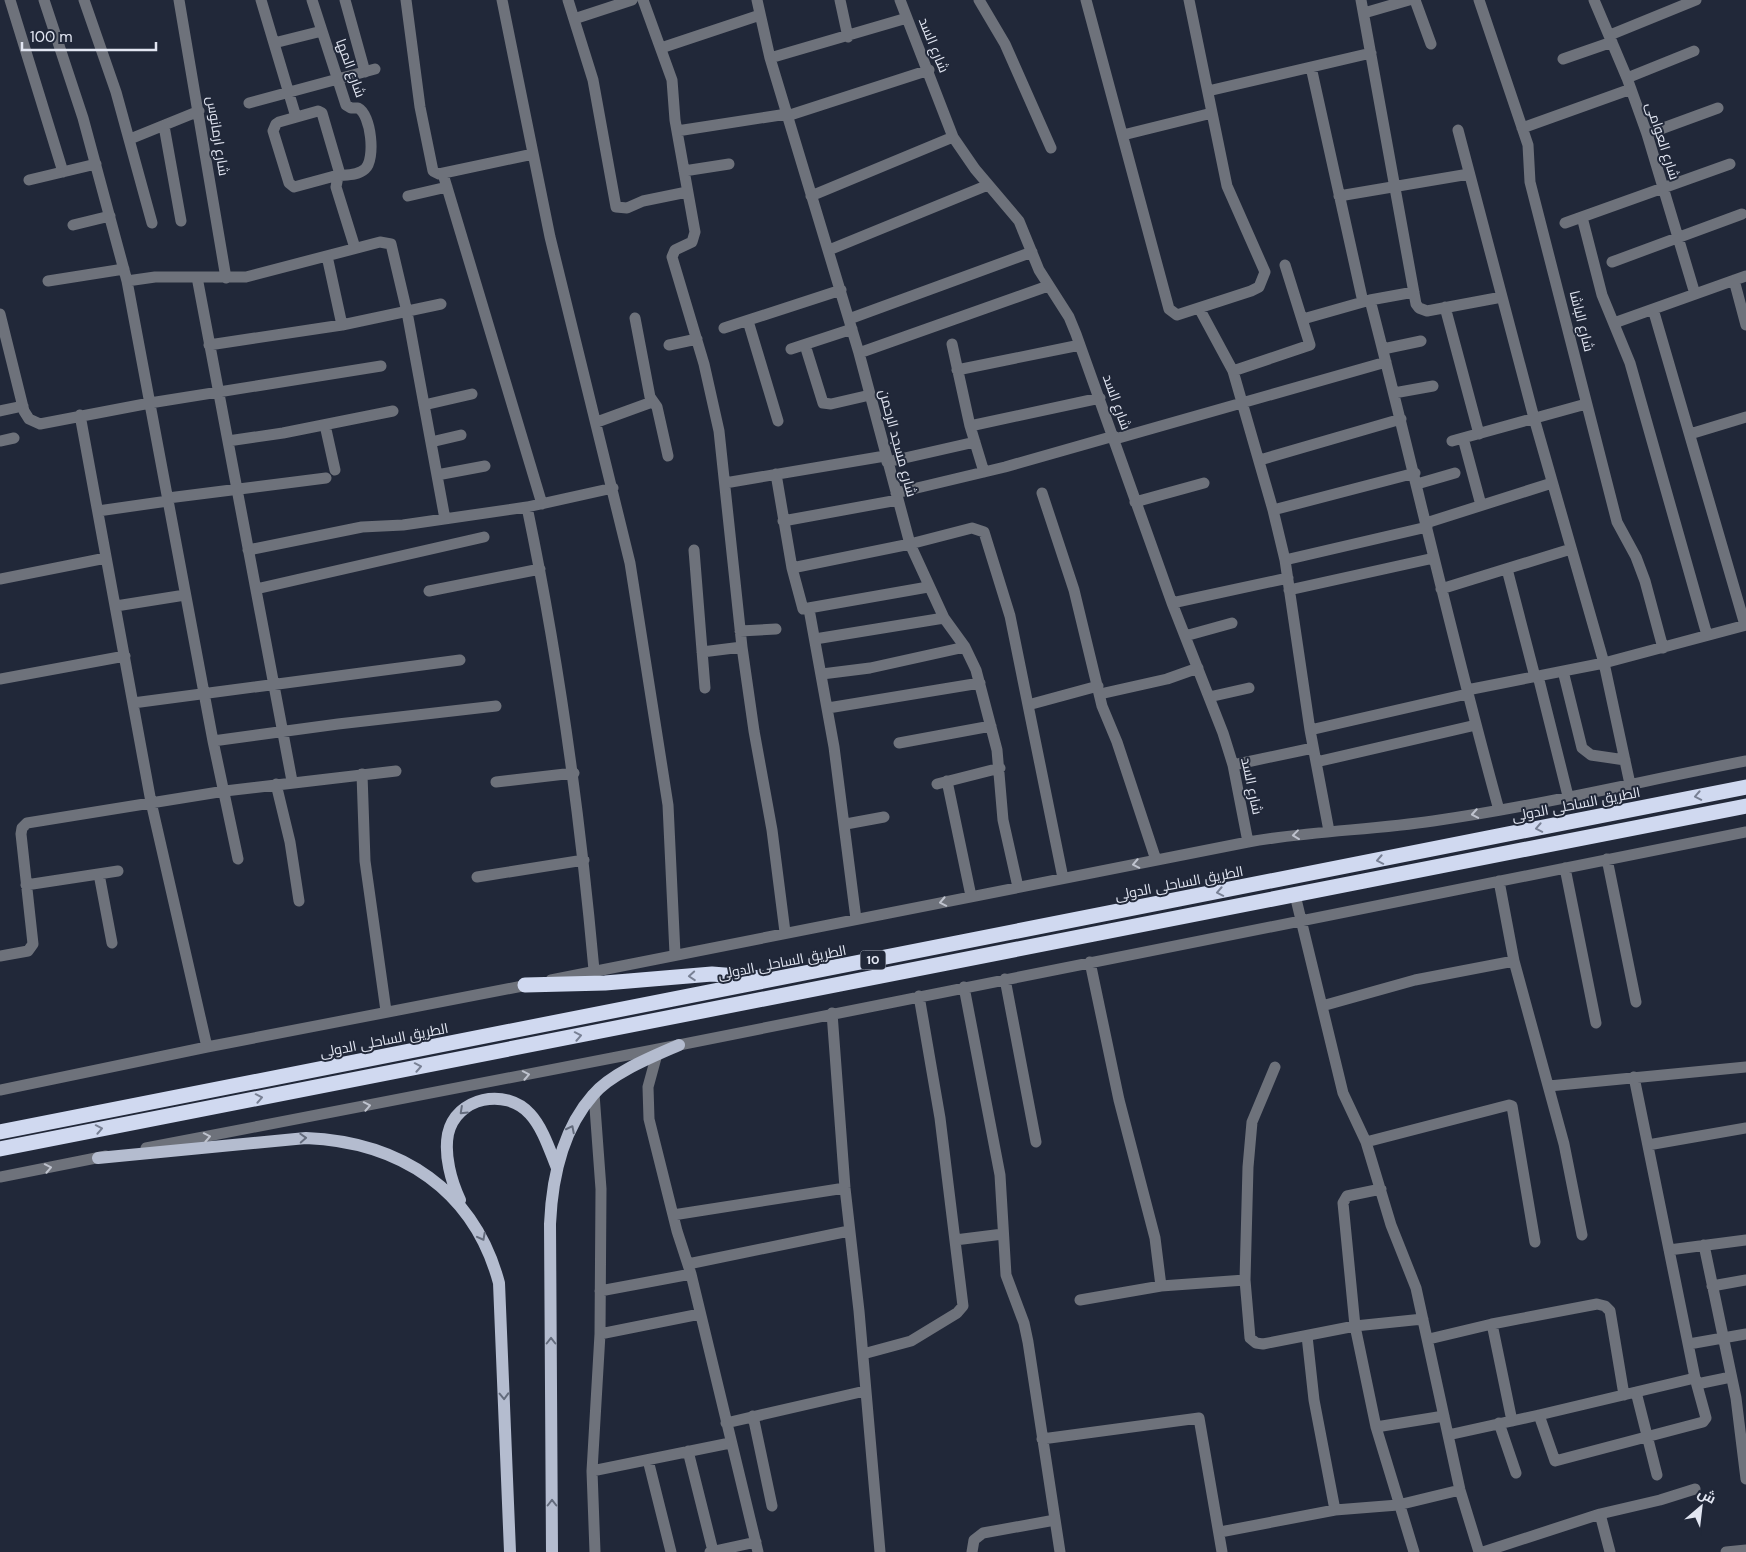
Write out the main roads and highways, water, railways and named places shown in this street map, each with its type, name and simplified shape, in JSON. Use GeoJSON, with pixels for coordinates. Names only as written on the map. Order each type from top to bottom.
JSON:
{"type":"FeatureCollection","features":[{"type":"Feature","properties":{"kind":"highway","name":"الطريق الساحلى الدولى"},"geometry":{"type":"LineString","coordinates":[[0,1132],[1746,787]]}},
{"type":"Feature","properties":{"kind":"highway","name":"10"},"geometry":{"type":"LineString","coordinates":[[0,1149],[1746,806]]}},
{"type":"Feature","properties":{"kind":"highway"},"geometry":{"type":"LineString","coordinates":[[526,985],[605,984],[712,974],[776,979]]}},
{"type":"Feature","properties":{"kind":"main road"},"geometry":{"type":"LineString","coordinates":[[552,1552],[550,1224],[553,1186],[569,1131],[594,1094],[608,1082],[657,1054],[680,1045]]}},
{"type":"Feature","properties":{"kind":"main road"},"geometry":{"type":"LineString","coordinates":[[466,1213],[451,1176],[448,1134],[458,1115],[476,1102],[490,1098],[504,1099],[524,1108],[538,1126],[558,1168]]}},
{"type":"Feature","properties":{"kind":"main road"},"geometry":{"type":"LineString","coordinates":[[98,1158],[306,1138],[335,1140],[382,1152],[414,1166],[443,1187],[466,1213],[488,1248],[499,1283],[510,1552]]}}]}
